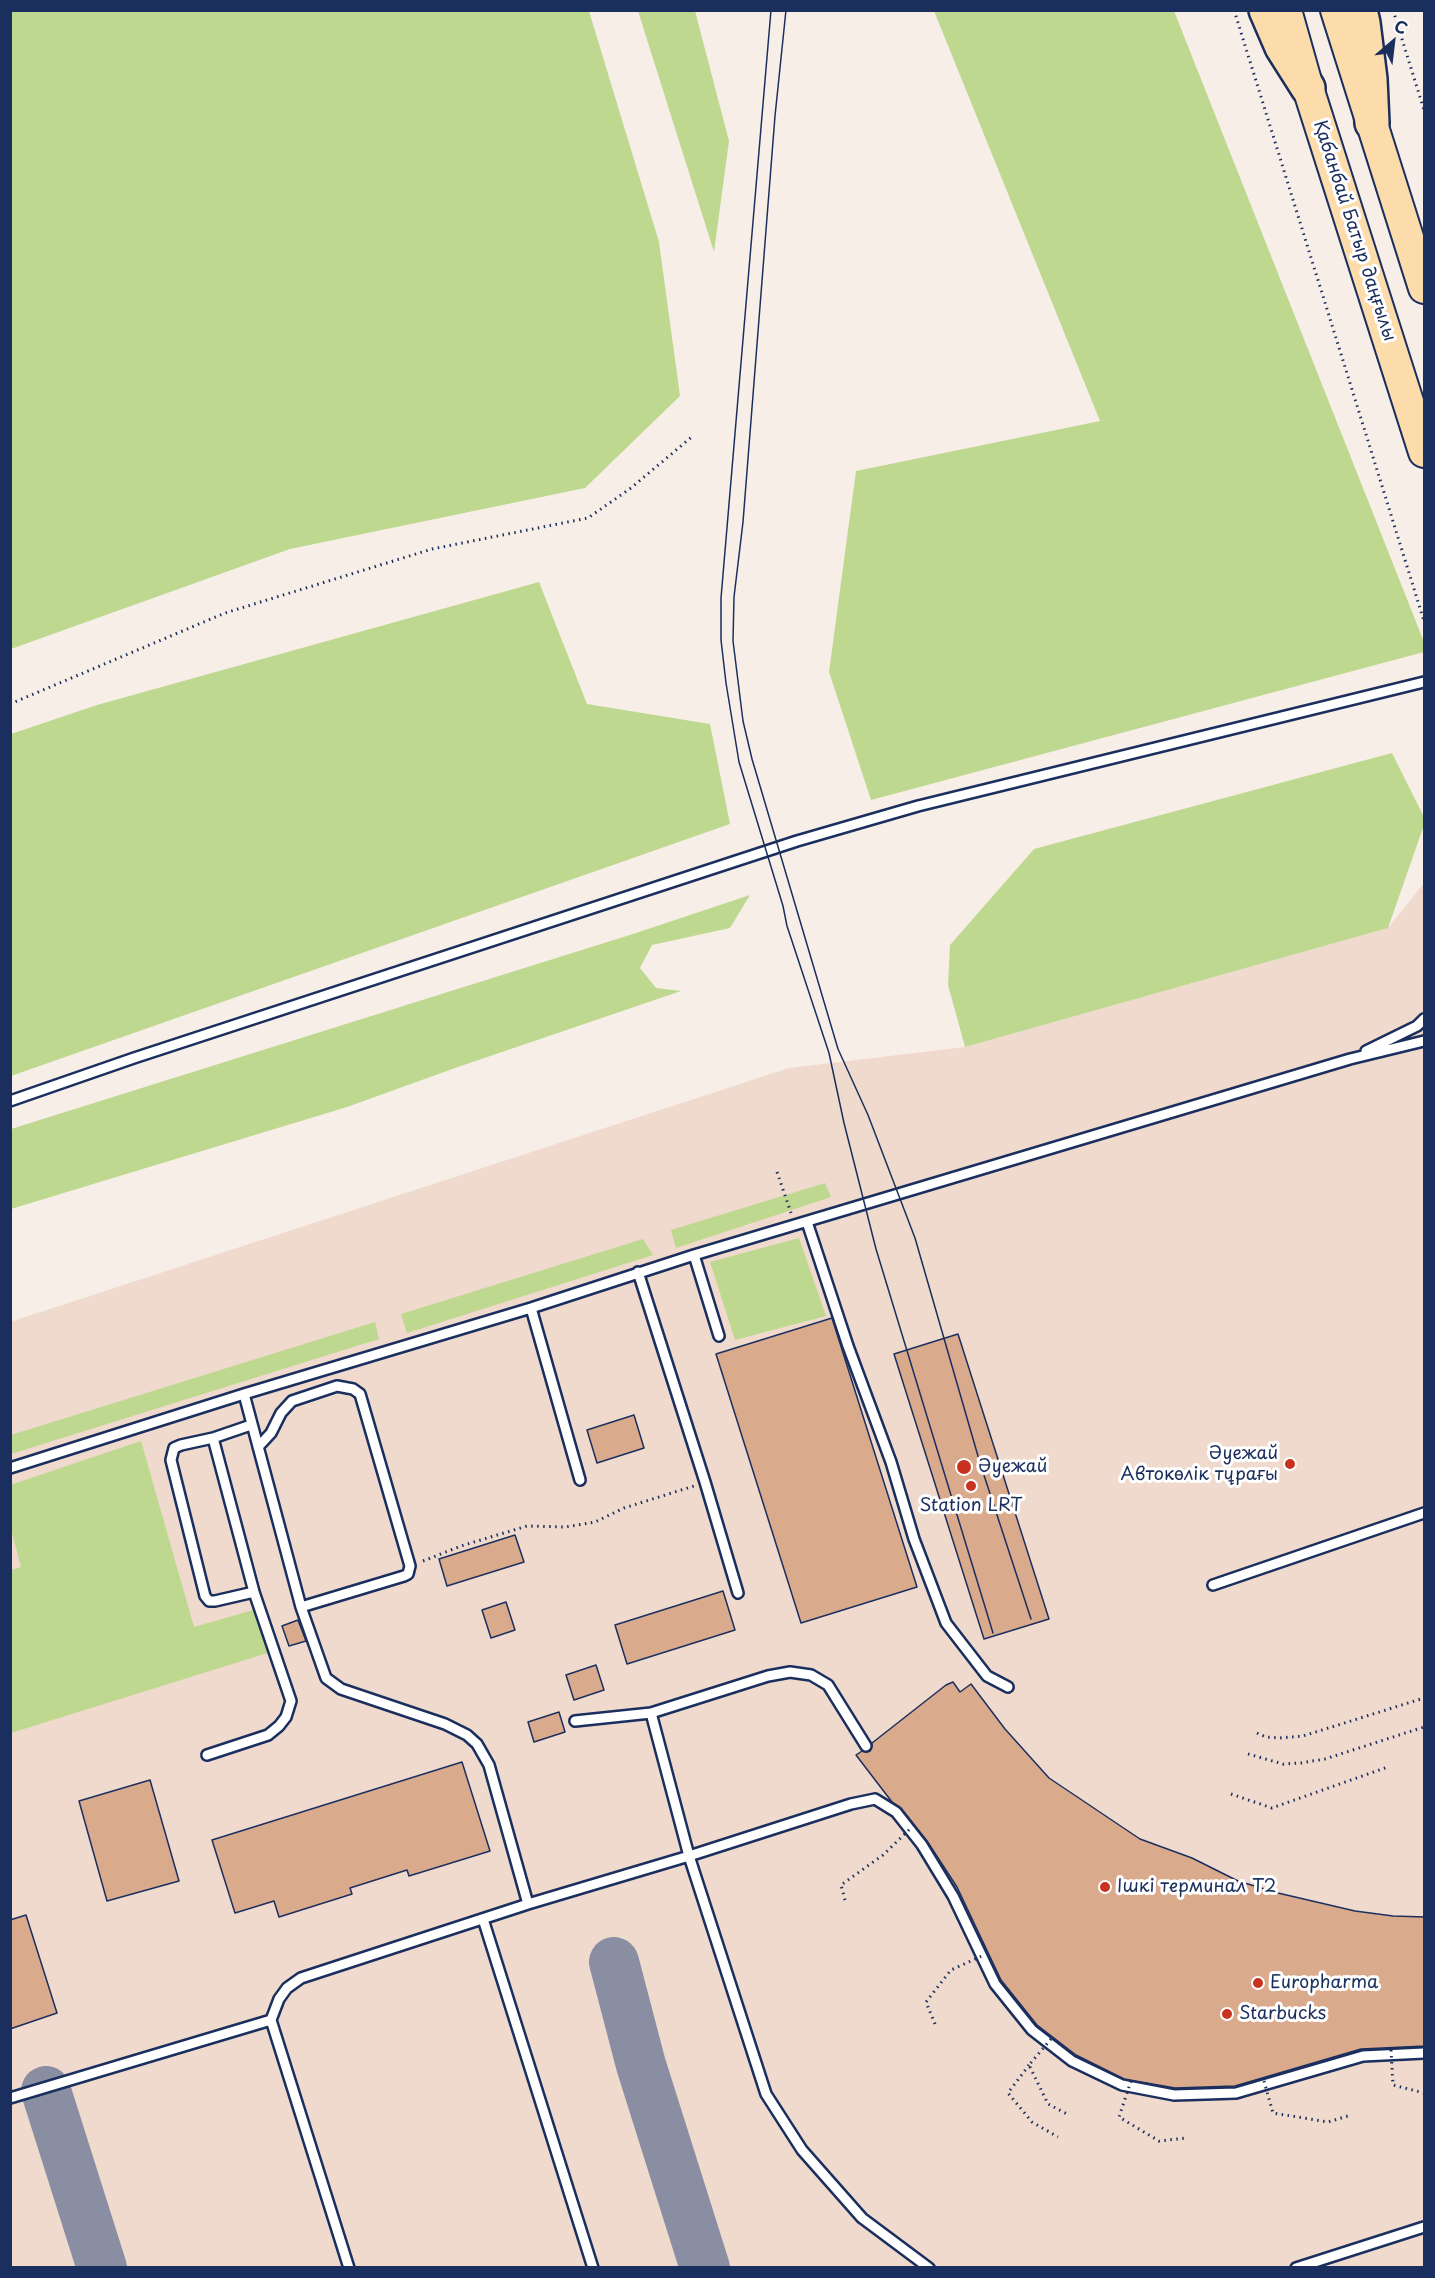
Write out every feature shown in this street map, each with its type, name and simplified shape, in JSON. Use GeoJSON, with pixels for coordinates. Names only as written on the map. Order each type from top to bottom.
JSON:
{"type":"FeatureCollection","features":[{"type":"Feature","properties":{"kind":"highway"},"geometry":{"type":"LineString","coordinates":[[1266,10],[1282,47],[1308,88]]}},
{"type":"Feature","properties":{"kind":"highway"},"geometry":{"type":"LineString","coordinates":[[1360,10],[1370,79],[1372,123]]}},
{"type":"Feature","properties":{"kind":"main road","name":"Қабанбай Батыр даңғылы"},"geometry":{"type":"LineString","coordinates":[[1286,10],[1308,88],[1425,452]]}},
{"type":"Feature","properties":{"kind":"main road"},"geometry":{"type":"LineString","coordinates":[[1336,10],[1425,288]]}},
{"type":"Feature","properties":{"kind":"lane"},"geometry":{"type":"LineString","coordinates":[[10,1101],[145,1054],[796,840],[918,806],[1425,682]]}},
{"type":"Feature","properties":{"kind":"lane"},"geometry":{"type":"LineString","coordinates":[[1350,1059],[1417,1026],[1425,1019]]}},
{"type":"Feature","properties":{"kind":"lane"},"geometry":{"type":"LineString","coordinates":[[10,1468],[244,1394],[531,1308],[694,1255],[1350,1059],[1425,1041]]}},
{"type":"Feature","properties":{"kind":"lane"},"geometry":{"type":"LineString","coordinates":[[807,1222],[848,1346],[891,1462],[915,1539],[946,1623],[987,1676],[1008,1687]]}},
{"type":"Feature","properties":{"kind":"lane"},"geometry":{"type":"LineString","coordinates":[[694,1255],[719,1336]]}},
{"type":"Feature","properties":{"kind":"lane"},"geometry":{"type":"LineString","coordinates":[[638,1272],[738,1593]]}},
{"type":"Feature","properties":{"kind":"lane"},"geometry":{"type":"LineString","coordinates":[[531,1308],[580,1480]]}},
{"type":"Feature","properties":{"kind":"lane"},"geometry":{"type":"LineString","coordinates":[[258,1447],[271,1433],[281,1413],[292,1401],[337,1386],[353,1389],[360,1394],[410,1566],[408,1574],[404,1576],[302,1607]]}},
{"type":"Feature","properties":{"kind":"lane"},"geometry":{"type":"LineString","coordinates":[[244,1394],[302,1607],[326,1678],[341,1689],[446,1725],[467,1735],[477,1744],[489,1766],[528,1904]]}},
{"type":"Feature","properties":{"kind":"lane"},"geometry":{"type":"LineString","coordinates":[[251,1425],[174,1448],[171,1460],[205,1596],[209,1601],[215,1601],[254,1592]]}},
{"type":"Feature","properties":{"kind":"lane"},"geometry":{"type":"LineString","coordinates":[[207,1755],[268,1735],[286,1717],[291,1701],[254,1592],[213,1438]]}},
{"type":"Feature","properties":{"kind":"lane"},"geometry":{"type":"LineString","coordinates":[[1213,1585],[1425,1513]]}},
{"type":"Feature","properties":{"kind":"lane"},"geometry":{"type":"LineString","coordinates":[[574,1721],[651,1713],[768,1676],[790,1672],[811,1675],[828,1685],[867,1746]]}},
{"type":"Feature","properties":{"kind":"lane"},"geometry":{"type":"LineString","coordinates":[[651,1713],[689,1856],[766,2094],[802,2150],[862,2218],[929,2268]]}},
{"type":"Feature","properties":{"kind":"lane"},"geometry":{"type":"LineString","coordinates":[[349,2268],[271,2020],[279,1999],[287,1988],[301,1978],[528,1904],[689,1856],[850,1804],[875,1799],[896,1812],[922,1845],[957,1906],[995,1984],[1032,2030],[1072,2061],[1122,2085],[1174,2095],[1236,2093],[1363,2056],[1425,2054]]}},
{"type":"Feature","properties":{"kind":"lane"},"geometry":{"type":"LineString","coordinates":[[483,1919],[593,2268]]}},
{"type":"Feature","properties":{"kind":"lane"},"geometry":{"type":"LineString","coordinates":[[10,2098],[271,2020]]}},
{"type":"Feature","properties":{"kind":"lane"},"geometry":{"type":"LineString","coordinates":[[1296,2268],[1425,2227]]}},
{"type":"Feature","properties":{"kind":"path"},"geometry":{"type":"LineString","coordinates":[[1234,10],[1425,621]]}},
{"type":"Feature","properties":{"kind":"path"},"geometry":{"type":"LineString","coordinates":[[1393,10],[1425,110]]}},
{"type":"Feature","properties":{"kind":"path"},"geometry":{"type":"LineString","coordinates":[[10,704],[225,613],[432,549],[588,518],[631,488],[694,435]]}},
{"type":"Feature","properties":{"kind":"path"},"geometry":{"type":"LineString","coordinates":[[777,1172],[795,1225]]}},
{"type":"Feature","properties":{"kind":"path"},"geometry":{"type":"LineString","coordinates":[[410,1566],[461,1546],[527,1526],[565,1527],[595,1522],[624,1508],[705,1482]]}},
{"type":"Feature","properties":{"kind":"path"},"geometry":{"type":"LineString","coordinates":[[1257,1733],[1266,1737],[1281,1738],[1303,1736],[1425,1698]]}},
{"type":"Feature","properties":{"kind":"path"},"geometry":{"type":"LineString","coordinates":[[1248,1754],[1283,1764],[1301,1763],[1325,1759],[1425,1727]]}},
{"type":"Feature","properties":{"kind":"path"},"geometry":{"type":"LineString","coordinates":[[1231,1794],[1272,1808],[1388,1767]]}},
{"type":"Feature","properties":{"kind":"path"},"geometry":{"type":"LineString","coordinates":[[845,1900],[841,1885],[883,1855],[912,1827]]}},
{"type":"Feature","properties":{"kind":"path"},"geometry":{"type":"LineString","coordinates":[[935,2024],[926,2002],[951,1970],[984,1955]]}},
{"type":"Feature","properties":{"kind":"path"},"geometry":{"type":"LineString","coordinates":[[1051,2039],[1008,2093],[1032,2122],[1058,2136]]}},
{"type":"Feature","properties":{"kind":"path"},"geometry":{"type":"LineString","coordinates":[[1391,2050],[1393,2085],[1425,2093]]}},
{"type":"Feature","properties":{"kind":"path"},"geometry":{"type":"LineString","coordinates":[[1029,2066],[1048,2104],[1069,2115]]}},
{"type":"Feature","properties":{"kind":"path"},"geometry":{"type":"LineString","coordinates":[[1264,2080],[1273,2113],[1328,2122],[1351,2115]]}},
{"type":"Feature","properties":{"kind":"path"},"geometry":{"type":"LineString","coordinates":[[1131,2081],[1119,2117],[1159,2141],[1186,2138]]}},
{"type":"Feature","properties":{"kind":"shaded area"},"geometry":{"type":"Polygon","coordinates":[[[1424,883],[1424,2267],[11,2267],[10,1322],[789,1068],[965,1047],[1388,928],[1424,883]]]}},
{"type":"Feature","properties":{"kind":"green space"},"geometry":{"type":"Polygon","coordinates":[[[11,10],[589,11],[659,242],[680,396],[585,488],[290,549],[11,649],[11,10]]]}},
{"type":"Feature","properties":{"kind":"green space"},"geometry":{"type":"Polygon","coordinates":[[[638,11],[695,11],[729,141],[714,252],[638,11]]]}},
{"type":"Feature","properties":{"kind":"green space"},"geometry":{"type":"Polygon","coordinates":[[[934,11],[1174,11],[1424,642],[1424,652],[871,800],[829,672],[856,471],[1100,421],[934,11]]]}},
{"type":"Feature","properties":{"kind":"green space"},"geometry":{"type":"Polygon","coordinates":[[[539,582],[587,704],[710,724],[730,824],[11,1076],[11,734],[97,705],[539,582]]]}},
{"type":"Feature","properties":{"kind":"green space"},"geometry":{"type":"Polygon","coordinates":[[[1392,753],[1424,817],[1424,825],[1388,928],[965,1047],[948,985],[950,945],[1034,849],[1392,753]]]}},
{"type":"Feature","properties":{"kind":"green space"},"geometry":{"type":"Polygon","coordinates":[[[750,895],[730,928],[652,945],[640,968],[656,988],[681,991],[347,1107],[11,1209],[11,1129],[636,933],[750,895]]]}},
{"type":"Feature","properties":{"kind":"green space"},"geometry":{"type":"Polygon","coordinates":[[[825,1183],[831,1197],[676,1248],[671,1230],[825,1183]]]}},
{"type":"Feature","properties":{"kind":"green space"},"geometry":{"type":"Polygon","coordinates":[[[799,1238],[826,1316],[735,1340],[710,1262],[799,1238]]]}},
{"type":"Feature","properties":{"kind":"green space"},"geometry":{"type":"Polygon","coordinates":[[[643,1239],[653,1255],[407,1333],[401,1314],[643,1239]]]}},
{"type":"Feature","properties":{"kind":"green space"},"geometry":{"type":"Polygon","coordinates":[[[375,1322],[379,1339],[11,1454],[11,1435],[375,1322]]]}},
{"type":"Feature","properties":{"kind":"green space"},"geometry":{"type":"Polygon","coordinates":[[[141,1441],[194,1627],[260,1608],[274,1651],[11,1733],[11,1570],[21,1567],[11,1529],[10,1485],[141,1441]]]}},
{"type":"Feature","properties":{"kind":"building"},"geometry":{"type":"Polygon","coordinates":[[[832,1318],[917,1587],[801,1623],[716,1354],[832,1318]]]}},
{"type":"Feature","properties":{"kind":"building","name":"Station LRT"},"geometry":{"type":"Polygon","coordinates":[[[958,1334],[1049,1619],[984,1639],[894,1354],[958,1334]]]}},
{"type":"Feature","properties":{"kind":"building"},"geometry":{"type":"Polygon","coordinates":[[[634,1415],[644,1448],[597,1463],[587,1430],[634,1415]]]}},
{"type":"Feature","properties":{"kind":"building"},"geometry":{"type":"Polygon","coordinates":[[[515,1535],[524,1562],[447,1586],[439,1559],[515,1535]]]}},
{"type":"Feature","properties":{"kind":"building"},"geometry":{"type":"Polygon","coordinates":[[[723,1591],[735,1630],[627,1664],[615,1625],[723,1591]]]}},
{"type":"Feature","properties":{"kind":"building"},"geometry":{"type":"Polygon","coordinates":[[[506,1602],[515,1630],[491,1638],[482,1610],[506,1602]]]}},
{"type":"Feature","properties":{"kind":"building"},"geometry":{"type":"Polygon","coordinates":[[[298,1620],[306,1641],[289,1646],[282,1626],[298,1620]]]}},
{"type":"Feature","properties":{"kind":"building"},"geometry":{"type":"Polygon","coordinates":[[[596,1665],[604,1690],[574,1700],[566,1675],[596,1665]]]}},
{"type":"Feature","properties":{"kind":"building","name":"Ішкі терминал T2"},"geometry":{"type":"Polygon","coordinates":[[[953,1682],[960,1692],[971,1684],[1005,1729],[1049,1778],[1140,1839],[1192,1858],[1238,1881],[1278,1893],[1355,1911],[1425,1917],[1425,2046],[1361,2049],[1235,2086],[1175,2088],[1124,2079],[1076,2055],[1037,2025],[1001,1980],[957,1887],[927,1841],[901,1808],[892,1802],[856,1755],[862,1751],[870,1751],[872,1743],[946,1685],[953,1682]]]}},
{"type":"Feature","properties":{"kind":"building"},"geometry":{"type":"Polygon","coordinates":[[[559,1712],[565,1732],[534,1742],[528,1722],[559,1712]]]}},
{"type":"Feature","properties":{"kind":"building"},"geometry":{"type":"Polygon","coordinates":[[[462,1762],[490,1851],[409,1876],[407,1870],[350,1888],[352,1894],[279,1917],[274,1901],[235,1913],[212,1840],[462,1762]]]}},
{"type":"Feature","properties":{"kind":"building"},"geometry":{"type":"Polygon","coordinates":[[[150,1780],[179,1881],[107,1901],[79,1801],[150,1780]]]}},
{"type":"Feature","properties":{"kind":"building"},"geometry":{"type":"Polygon","coordinates":[[[26,1915],[57,2013],[10,2029],[10,1920],[26,1915]]]}},
{"type":"Feature","properties":{"kind":"taxiway"},"geometry":{"type":"LineString","coordinates":[[614,1962],[641,2065],[705,2268]]}},
{"type":"Feature","properties":{"kind":"taxiway"},"geometry":{"type":"LineString","coordinates":[[46,2091],[102,2268]]}},
{"type":"Feature","properties":{"kind":"tram line"},"geometry":{"type":"LineString","coordinates":[[771,10],[721,598],[721,640],[726,683],[739,762],[787,926],[829,1053],[876,1249],[993,1633]]}},
{"type":"Feature","properties":{"kind":"tram line"},"geometry":{"type":"LineString","coordinates":[[786,10],[775,116],[743,522],[734,597],[733,641],[743,721],[752,759],[838,1049],[868,1115],[915,1238],[980,1463],[1031,1619]]}},
{"type":"Feature","properties":{"kind":"place","name":"Әуежай Автокөлік тұрағы"},"geometry":{"type":"Point","coordinates":[1290,1464]}},
{"type":"Feature","properties":{"kind":"place","name":"Әуежай"},"geometry":{"type":"Point","coordinates":[964,1467]}},
{"type":"Feature","properties":{"kind":"place","name":"Station LRT"},"geometry":{"type":"Point","coordinates":[971,1486]}},
{"type":"Feature","properties":{"kind":"place","name":"Ішкі терминал T2"},"geometry":{"type":"Point","coordinates":[1105,1887]}},
{"type":"Feature","properties":{"kind":"place","name":"Europharma"},"geometry":{"type":"Point","coordinates":[1258,1983]}},
{"type":"Feature","properties":{"kind":"place","name":"Starbucks"},"geometry":{"type":"Point","coordinates":[1227,2014]}}]}
